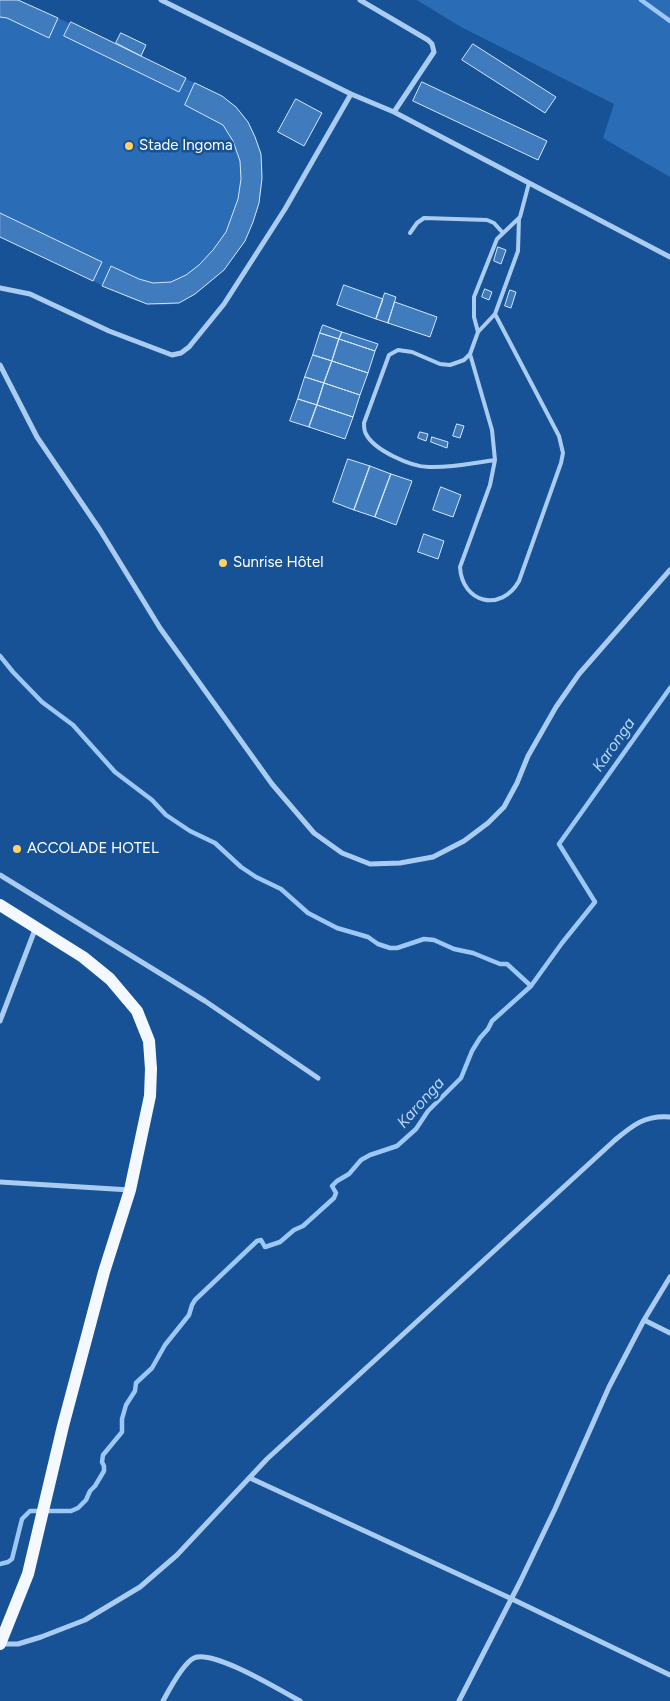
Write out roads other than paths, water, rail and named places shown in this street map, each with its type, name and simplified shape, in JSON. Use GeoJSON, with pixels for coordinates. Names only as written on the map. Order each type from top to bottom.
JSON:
{"type":"FeatureCollection","features":[{"type":"Feature","properties":{"kind":"main road"},"geometry":{"type":"LineString","coordinates":[[0,906],[83,957],[110,979],[137,1011],[148,1041],[151,1069],[150,1096],[130,1190],[104,1272],[63,1426],[28,1574],[0,1644]]}},
{"type":"Feature","properties":{"kind":"street"},"geometry":{"type":"LineString","coordinates":[[161,0],[352,94],[394,112],[670,257]]}},
{"type":"Feature","properties":{"kind":"street"},"geometry":{"type":"LineString","coordinates":[[360,0],[432,44],[434,52],[394,112]]}},
{"type":"Feature","properties":{"kind":"street"},"geometry":{"type":"LineString","coordinates":[[0,288],[30,294],[109,330],[172,355],[181,353],[189,347],[210,322],[246,273],[352,94]]}},
{"type":"Feature","properties":{"kind":"street"},"geometry":{"type":"LineString","coordinates":[[0,365],[37,437],[100,530],[160,628],[272,784],[314,833],[342,853],[370,864],[400,863],[432,857],[464,841],[504,808],[528,756],[556,707],[579,674],[670,570]]}},
{"type":"Feature","properties":{"kind":"street"},"geometry":{"type":"LineString","coordinates":[[0,875],[205,1002],[318,1078]]}},
{"type":"Feature","properties":{"kind":"street"},"geometry":{"type":"LineString","coordinates":[[0,1021],[36,927]]}},
{"type":"Feature","properties":{"kind":"street"},"geometry":{"type":"LineString","coordinates":[[0,1644],[25,1641],[84,1620],[140,1587],[177,1555],[268,1459],[615,1140],[637,1123],[658,1116],[670,1117]]}},
{"type":"Feature","properties":{"kind":"street"},"geometry":{"type":"LineString","coordinates":[[0,1182],[130,1190]]}},
{"type":"Feature","properties":{"kind":"street"},"geometry":{"type":"LineString","coordinates":[[459,1701],[512,1599],[555,1509],[609,1387],[644,1320],[670,1277]]}},
{"type":"Feature","properties":{"kind":"street"},"geometry":{"type":"LineString","coordinates":[[644,1320],[670,1333]]}},
{"type":"Feature","properties":{"kind":"street"},"geometry":{"type":"LineString","coordinates":[[250,1478],[512,1599],[670,1676]]}},
{"type":"Feature","properties":{"kind":"street"},"geometry":{"type":"LineString","coordinates":[[163,1701],[174,1681],[193,1658],[202,1656],[227,1663],[300,1701]]}},
{"type":"Feature","properties":{"kind":"lane"},"geometry":{"type":"LineString","coordinates":[[495,460],[428,468],[416,465],[377,447],[364,433],[364,423],[389,355],[398,350],[412,352],[440,364],[450,365],[464,360],[470,354],[478,332],[495,314],[518,251],[520,217],[528,183]]}},
{"type":"Feature","properties":{"kind":"lane"},"geometry":{"type":"LineString","coordinates":[[478,332],[474,317],[474,297],[497,239],[520,217]]}},
{"type":"Feature","properties":{"kind":"lane"},"geometry":{"type":"LineString","coordinates":[[410,234],[417,223],[424,218],[487,220],[494,223],[503,233]]}},
{"type":"Feature","properties":{"kind":"lane"},"geometry":{"type":"LineString","coordinates":[[470,354],[492,430],[495,460],[490,485],[460,567],[464,584],[472,594],[481,599],[490,600],[507,596],[519,581],[561,462],[562,453],[559,436],[495,314]]}},
{"type":"Feature","properties":{"kind":"waterway"},"geometry":{"type":"LineString","coordinates":[[641,0],[670,21]]}},
{"type":"Feature","properties":{"kind":"waterway"},"geometry":{"type":"LineString","coordinates":[[0,656],[42,702],[73,725],[115,772],[152,800],[166,815],[190,831],[215,843],[241,867],[256,877],[281,889],[308,913],[337,928],[368,937],[378,944],[390,948],[397,948],[424,939],[434,940],[454,949],[473,953],[500,964],[507,964],[531,986]]}},
{"type":"Feature","properties":{"kind":"waterway","name":"Karonga"},"geometry":{"type":"LineString","coordinates":[[0,1564],[12,1559],[22,1519],[30,1511],[71,1511],[78,1508],[86,1500],[104,1471],[103,1455],[122,1432],[122,1419],[126,1405],[135,1391],[136,1383],[152,1368],[165,1345],[189,1315],[195,1300],[257,1241],[261,1240],[265,1247],[280,1242],[294,1230],[303,1226],[334,1198],[336,1193],[332,1186],[337,1181],[349,1174],[361,1160],[397,1146],[416,1129],[428,1111],[461,1078],[472,1051],[492,1021],[531,986],[595,902],[559,844],[670,688]]}},
{"type":"Feature","properties":{"kind":"place","name":"Stade Ingoma"},"geometry":{"type":"Point","coordinates":[129,146]}},
{"type":"Feature","properties":{"kind":"place","name":"Sunrise Hôtel"},"geometry":{"type":"Point","coordinates":[223,563]}},
{"type":"Feature","properties":{"kind":"place","name":"ACCOLADE HOTEL"},"geometry":{"type":"Point","coordinates":[17,849]}}]}
